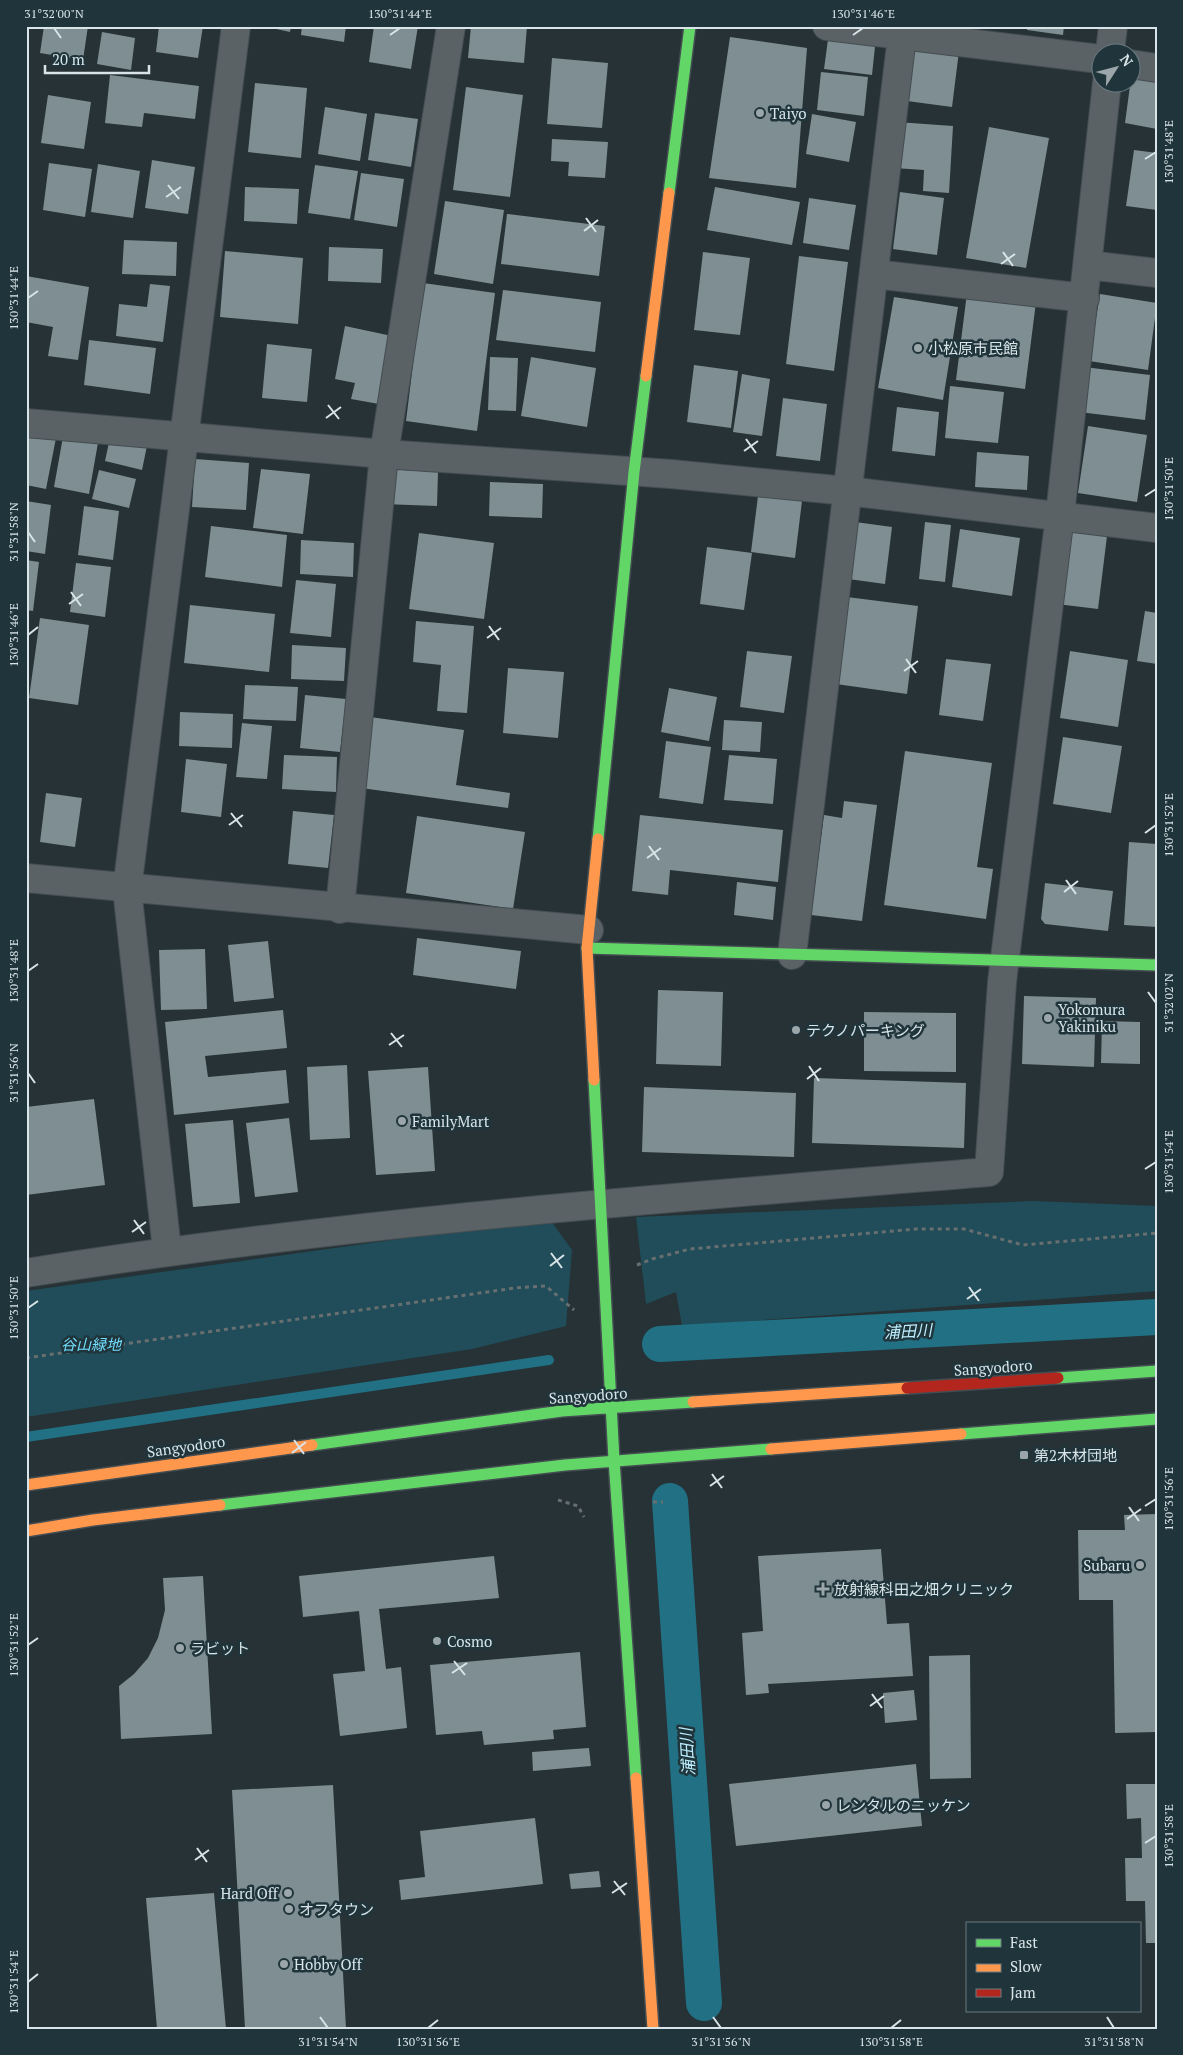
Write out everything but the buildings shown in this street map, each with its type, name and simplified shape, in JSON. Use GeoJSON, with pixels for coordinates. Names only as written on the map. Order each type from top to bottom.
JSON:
{"type":"FeatureCollection","features":[{"type":"Feature","properties":{"kind":"street"},"geometry":{"type":"LineString","coordinates":[[167,1250],[127,889],[236,26]]}},
{"type":"Feature","properties":{"kind":"street"},"geometry":{"type":"LineString","coordinates":[[340,909],[384,454],[451,26]]}},
{"type":"Feature","properties":{"kind":"street"},"geometry":{"type":"LineString","coordinates":[[653,2029],[614,1460],[613,1408],[588,939],[634,472],[690,26]]}},
{"type":"Feature","properties":{"kind":"street"},"geometry":{"type":"LineString","coordinates":[[827,26],[1090,59]]}},
{"type":"Feature","properties":{"kind":"street"},"geometry":{"type":"LineString","coordinates":[[1111,42],[1113,26]]}},
{"type":"Feature","properties":{"kind":"street"},"geometry":{"type":"LineString","coordinates":[[792,955],[902,36]]}},
{"type":"Feature","properties":{"kind":"street"},"geometry":{"type":"LineString","coordinates":[[1140,65],[1157,68]]}},
{"type":"Feature","properties":{"kind":"street"},"geometry":{"type":"LineString","coordinates":[[26,1273],[167,1250],[601,1203],[989,1172],[1005,962],[1060,515],[1106,92]]}},
{"type":"Feature","properties":{"kind":"street"},"geometry":{"type":"LineString","coordinates":[[1088,265],[1157,273]]}},
{"type":"Feature","properties":{"kind":"street"},"geometry":{"type":"LineString","coordinates":[[874,274],[1084,298]]}},
{"type":"Feature","properties":{"kind":"street"},"geometry":{"type":"LineString","coordinates":[[26,423],[847,491],[1157,528]]}},
{"type":"Feature","properties":{"kind":"street"},"geometry":{"type":"LineString","coordinates":[[26,878],[340,909],[588,939],[792,955],[1157,966]]}},
{"type":"Feature","properties":{"kind":"street","name":"Sangyodoro"},"geometry":{"type":"LineString","coordinates":[[26,1485],[529,1416],[613,1408],[1157,1371]]}},
{"type":"Feature","properties":{"kind":"street"},"geometry":{"type":"LineString","coordinates":[[26,1531],[113,1518],[614,1460],[1157,1419]]}},
{"type":"Feature","properties":{"kind":"path"},"geometry":{"type":"LineString","coordinates":[[638,1265],[652,1259],[690,1249],[916,1229],[964,1229],[1023,1245],[1157,1233]]}},
{"type":"Feature","properties":{"kind":"path"},"geometry":{"type":"LineString","coordinates":[[26,1358],[530,1287],[546,1286],[578,1314]]}},
{"type":"Feature","properties":{"kind":"path"},"geometry":{"type":"LineString","coordinates":[[550,1499],[584,1506]]}},
{"type":"Feature","properties":{"kind":"path"},"geometry":{"type":"LineString","coordinates":[[653,1502],[663,1502]]}},
{"type":"Feature","properties":{"kind":"path"},"geometry":{"type":"LineString","coordinates":[[578,1506],[585,1518]]}},
{"type":"Feature","properties":{"kind":"green space"},"geometry":{"type":"Polygon","coordinates":[[[1034,1201],[1157,1206],[1157,1291],[682,1326],[676,1292],[646,1304],[636,1217],[1034,1201]]]}},
{"type":"Feature","properties":{"kind":"green space","name":"谷山緑地"},"geometry":{"type":"Polygon","coordinates":[[[549,1218],[572,1250],[566,1326],[472,1349],[26,1417],[26,1291],[549,1218]]]}},
{"type":"Feature","properties":{"kind":"waterway","name":"浦田川"},"geometry":{"type":"LineString","coordinates":[[660,1344],[1157,1317]]}},
{"type":"Feature","properties":{"kind":"waterway"},"geometry":{"type":"LineString","coordinates":[[26,1437],[549,1360]]}},
{"type":"Feature","properties":{"kind":"waterway","name":"浦田川"},"geometry":{"type":"LineString","coordinates":[[670,1501],[704,2003]]}},
{"type":"Feature","properties":{"kind":"traffic: fast"},"geometry":{"type":"LineString","coordinates":[[669,193],[690,26]]}},
{"type":"Feature","properties":{"kind":"traffic: fast"},"geometry":{"type":"LineString","coordinates":[[598,839],[634,472],[646,376]]}},
{"type":"Feature","properties":{"kind":"traffic: fast"},"geometry":{"type":"LineString","coordinates":[[587,948],[1157,965]]}},
{"type":"Feature","properties":{"kind":"traffic: fast"},"geometry":{"type":"LineString","coordinates":[[594,1080],[614,1460],[636,1778]]}},
{"type":"Feature","properties":{"kind":"traffic: fast"},"geometry":{"type":"LineString","coordinates":[[1058,1378],[1157,1371]]}},
{"type":"Feature","properties":{"kind":"traffic: fast"},"geometry":{"type":"LineString","coordinates":[[312,1445],[562,1411],[693,1402]]}},
{"type":"Feature","properties":{"kind":"traffic: fast"},"geometry":{"type":"LineString","coordinates":[[961,1434],[1157,1419]]}},
{"type":"Feature","properties":{"kind":"traffic: fast"},"geometry":{"type":"LineString","coordinates":[[220,1505],[565,1465],[771,1449]]}},
{"type":"Feature","properties":{"kind":"traffic: slow"},"geometry":{"type":"LineString","coordinates":[[646,376],[669,193]]}},
{"type":"Feature","properties":{"kind":"traffic: slow"},"geometry":{"type":"LineString","coordinates":[[594,1080],[587,948],[598,839]]}},
{"type":"Feature","properties":{"kind":"traffic: slow"},"geometry":{"type":"LineString","coordinates":[[693,1402],[907,1388]]}},
{"type":"Feature","properties":{"kind":"traffic: slow"},"geometry":{"type":"LineString","coordinates":[[771,1449],[961,1434]]}},
{"type":"Feature","properties":{"kind":"traffic: slow"},"geometry":{"type":"LineString","coordinates":[[26,1485],[312,1445]]}},
{"type":"Feature","properties":{"kind":"traffic: slow"},"geometry":{"type":"LineString","coordinates":[[26,1531],[93,1520],[220,1505]]}},
{"type":"Feature","properties":{"kind":"traffic: slow"},"geometry":{"type":"LineString","coordinates":[[636,1778],[653,2029]]}},
{"type":"Feature","properties":{"kind":"traffic: jam"},"geometry":{"type":"LineString","coordinates":[[907,1388],[1058,1378]]}},
{"type":"Feature","properties":{"kind":"place","name":"Taiyo"},"geometry":{"type":"Point","coordinates":[760,113]}},
{"type":"Feature","properties":{"kind":"place","name":"小松原市民館"},"geometry":{"type":"Point","coordinates":[918,348]}},
{"type":"Feature","properties":{"kind":"place","name":"Yokomura Yakiniku"},"geometry":{"type":"Point","coordinates":[1048,1018]}},
{"type":"Feature","properties":{"kind":"place","name":"テクノパーキング"},"geometry":{"type":"Point","coordinates":[796,1030]}},
{"type":"Feature","properties":{"kind":"place","name":"FamilyMart"},"geometry":{"type":"Point","coordinates":[402,1121]}},
{"type":"Feature","properties":{"kind":"place","name":"第2木材団地"},"geometry":{"type":"Point","coordinates":[1024,1455]}},
{"type":"Feature","properties":{"kind":"place","name":"Subaru"},"geometry":{"type":"Point","coordinates":[1140,1565]}},
{"type":"Feature","properties":{"kind":"place","name":"放射線科田之畑クリニック"},"geometry":{"type":"Point","coordinates":[823,1589]}},
{"type":"Feature","properties":{"kind":"place","name":"Cosmo"},"geometry":{"type":"Point","coordinates":[437,1641]}},
{"type":"Feature","properties":{"kind":"place","name":"ラビット"},"geometry":{"type":"Point","coordinates":[180,1648]}},
{"type":"Feature","properties":{"kind":"place","name":"レンタルのニッケン"},"geometry":{"type":"Point","coordinates":[826,1805]}},
{"type":"Feature","properties":{"kind":"place","name":"Hard Off"},"geometry":{"type":"Point","coordinates":[288,1893]}},
{"type":"Feature","properties":{"kind":"place","name":"オフタウン"},"geometry":{"type":"Point","coordinates":[289,1909]}},
{"type":"Feature","properties":{"kind":"place","name":"Hobby Off"},"geometry":{"type":"Point","coordinates":[284,1964]}}]}
